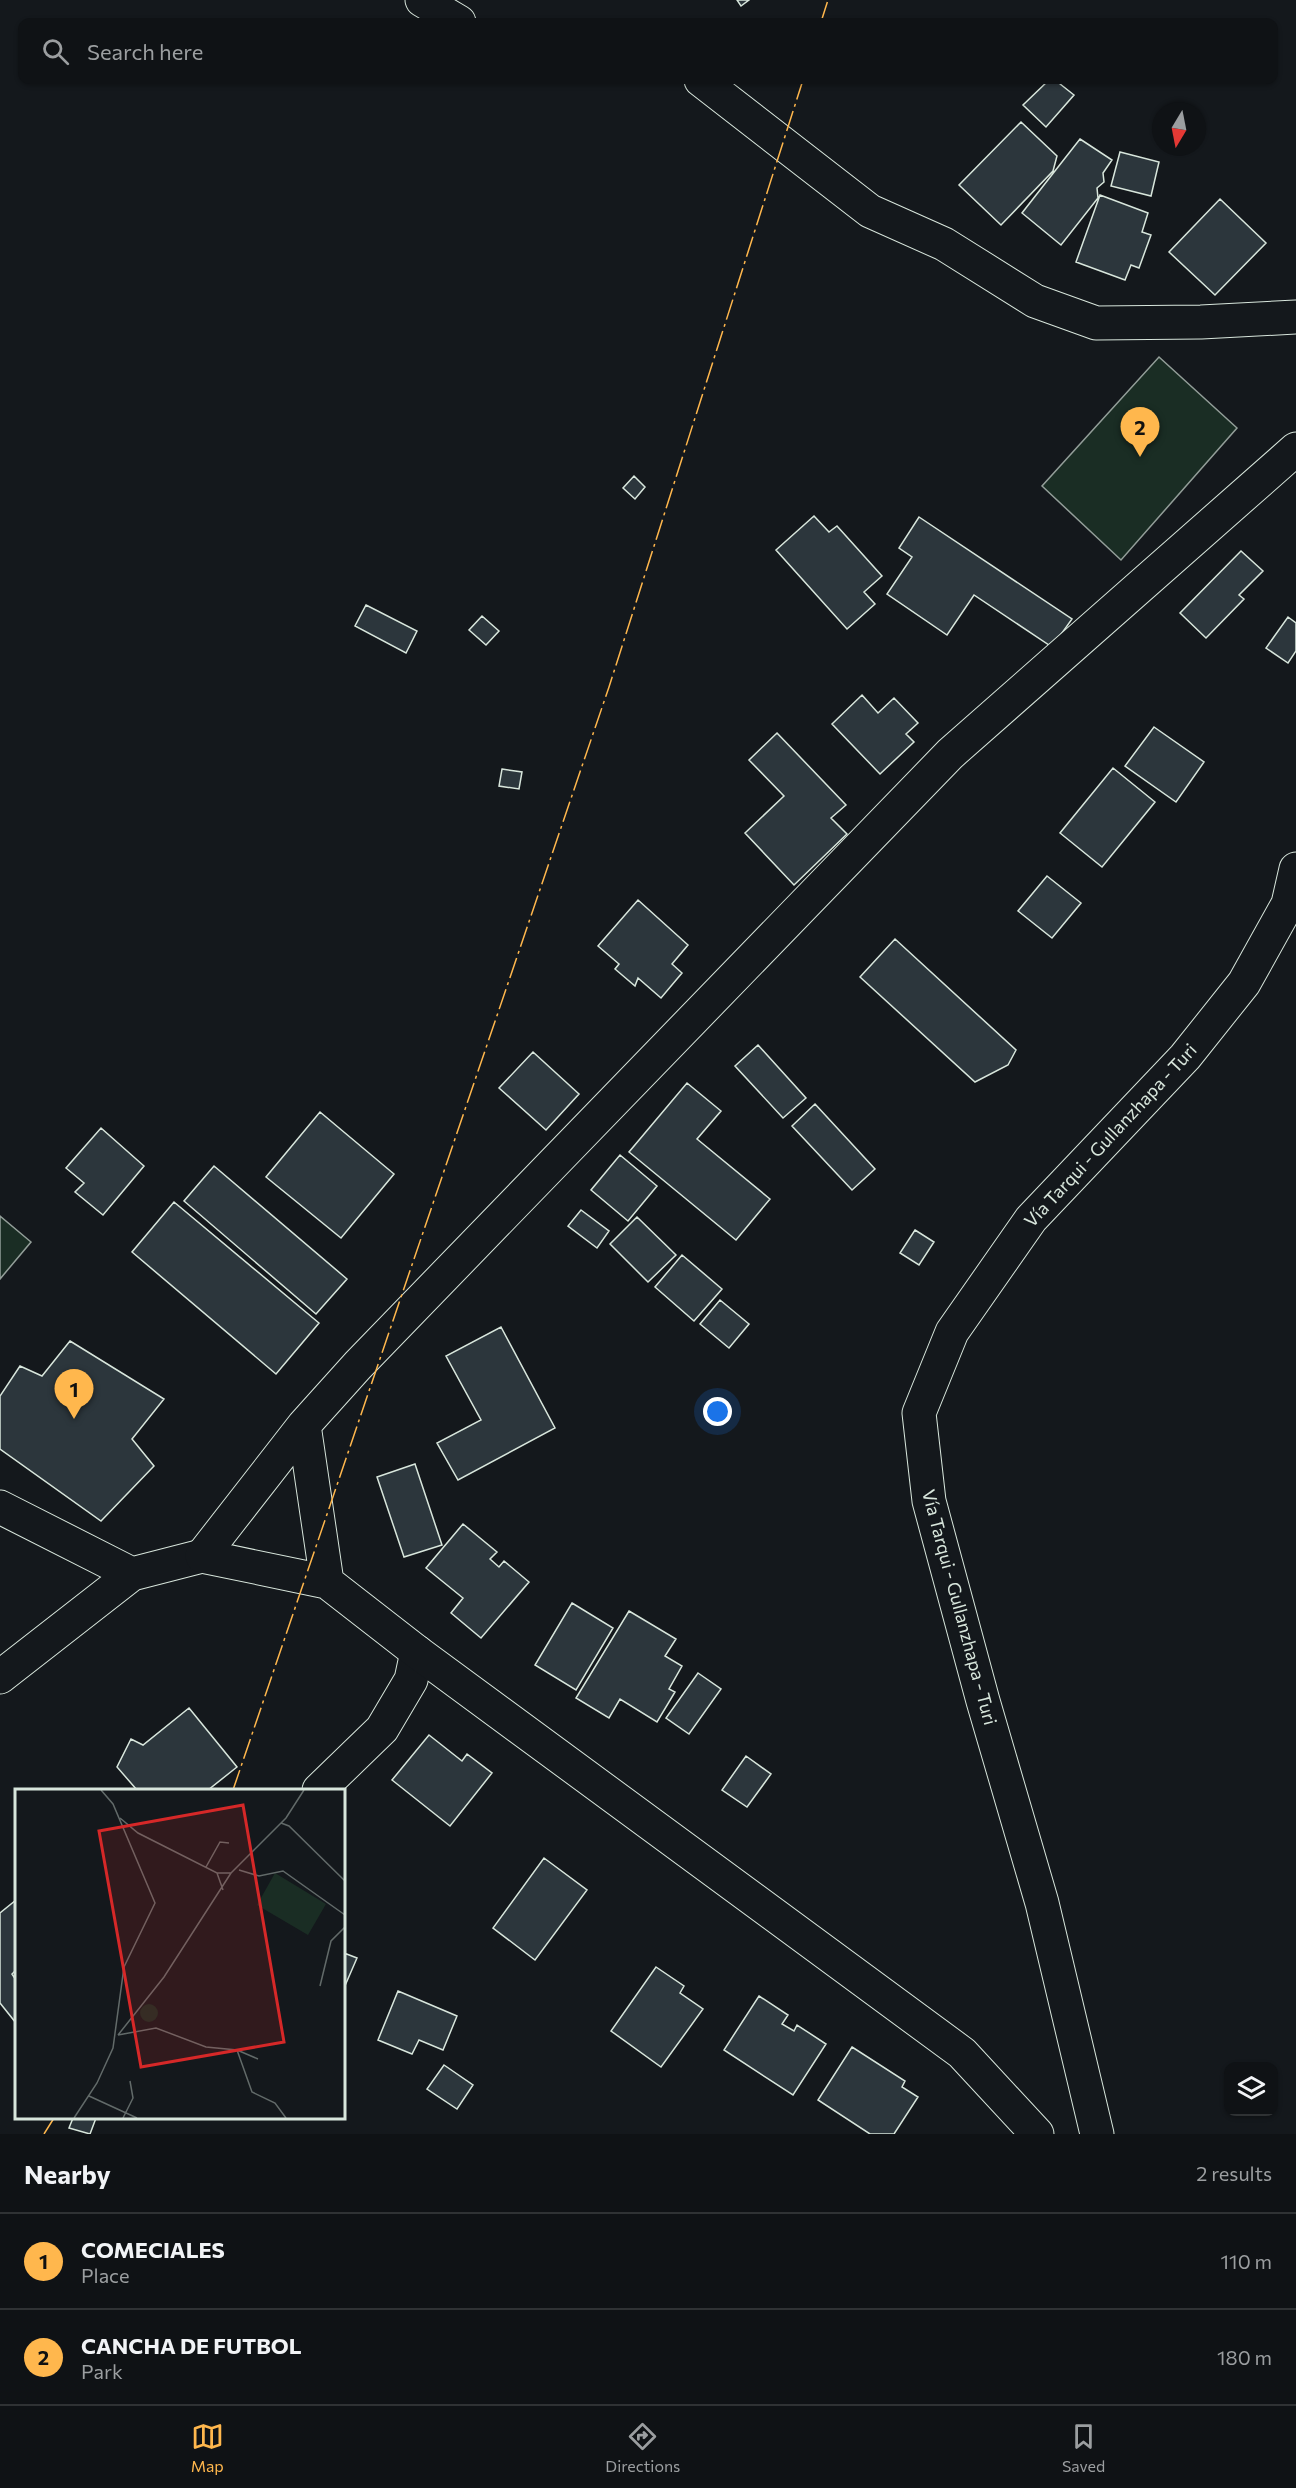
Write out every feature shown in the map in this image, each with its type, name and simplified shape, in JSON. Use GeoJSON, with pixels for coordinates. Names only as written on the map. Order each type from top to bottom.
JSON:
{"type":"FeatureCollection","features":[{"type":"Feature","properties":{"kind":"street"},"geometry":{"type":"LineString","coordinates":[[422,0],[452,18]]}},
{"type":"Feature","properties":{"kind":"street"},"geometry":{"type":"LineString","coordinates":[[706,84],[870,211],[944,244],[1035,301],[1096,322],[1201,322],[1296,317]]}},
{"type":"Feature","properties":{"kind":"street"},"geometry":{"type":"LineString","coordinates":[[202,1556],[304,1425],[366,1356],[950,754],[1296,449]]}},
{"type":"Feature","properties":{"kind":"street","name":"Vía Tarqui - Gullanzhapa - Turi"},"geometry":{"type":"LineString","coordinates":[[1097,2134],[1042,1904],[983,1701],[929,1501],[919,1413],[952,1332],[1031,1219],[1185,1057],[1244,983],[1288,904],[1296,869]]}},
{"type":"Feature","properties":{"kind":"street"},"geometry":{"type":"LineString","coordinates":[[304,1425],[327,1582]]}},
{"type":"Feature","properties":{"kind":"street"},"geometry":{"type":"LineString","coordinates":[[0,1507],[132,1574]]}},
{"type":"Feature","properties":{"kind":"street"},"geometry":{"type":"LineString","coordinates":[[0,1677],[132,1574],[202,1556],[327,1582],[417,1652],[962,2053],[1037,2134]]}},
{"type":"Feature","properties":{"kind":"street"},"geometry":{"type":"LineString","coordinates":[[321,1789],[382,1729],[411,1680],[417,1652]]}},
{"type":"Feature","properties":{"kind":"green space"},"geometry":{"type":"Polygon","coordinates":[[[1159,357],[1237,428],[1121,560],[1042,486],[1159,357]]]}},
{"type":"Feature","properties":{"kind":"green space"},"geometry":{"type":"Polygon","coordinates":[[[0,1216],[31,1242],[0,1279],[0,1216]]]}},
{"type":"Feature","properties":{"kind":"building"},"geometry":{"type":"Polygon","coordinates":[[[737,0],[749,0],[741,6],[737,0]]]}},
{"type":"Feature","properties":{"kind":"building"},"geometry":{"type":"Polygon","coordinates":[[[1045,84],[1060,84],[1074,95],[1046,127],[1023,105],[1045,84]]]}},
{"type":"Feature","properties":{"kind":"building"},"geometry":{"type":"Polygon","coordinates":[[[1021,122],[1057,156],[1053,171],[1001,225],[959,185],[1021,122]]]}},
{"type":"Feature","properties":{"kind":"building"},"geometry":{"type":"Polygon","coordinates":[[[1080,139],[1112,160],[1103,173],[1104,182],[1097,188],[1098,198],[1061,245],[1022,213],[1080,139]]]}},
{"type":"Feature","properties":{"kind":"building"},"geometry":{"type":"Polygon","coordinates":[[[1120,152],[1159,162],[1151,196],[1111,186],[1120,152]]]}},
{"type":"Feature","properties":{"kind":"building"},"geometry":{"type":"Polygon","coordinates":[[[1100,195],[1148,213],[1142,232],[1151,235],[1139,268],[1131,265],[1125,280],[1076,262],[1100,195]]]}},
{"type":"Feature","properties":{"kind":"building"},"geometry":{"type":"Polygon","coordinates":[[[1220,199],[1266,243],[1215,295],[1169,252],[1220,199]]]}},
{"type":"Feature","properties":{"kind":"building"},"geometry":{"type":"Polygon","coordinates":[[[634,476],[645,487],[635,499],[623,488],[634,476]]]}},
{"type":"Feature","properties":{"kind":"building"},"geometry":{"type":"Polygon","coordinates":[[[814,516],[829,532],[837,526],[882,576],[864,592],[875,604],[847,629],[776,550],[814,516]]]}},
{"type":"Feature","properties":{"kind":"building"},"geometry":{"type":"Polygon","coordinates":[[[919,517],[1072,619],[1052,647],[974,595],[947,635],[887,594],[912,557],[899,548],[919,517]]]}},
{"type":"Feature","properties":{"kind":"building"},"geometry":{"type":"Polygon","coordinates":[[[1241,551],[1263,571],[1239,595],[1244,599],[1206,638],[1180,613],[1241,551]]]}},
{"type":"Feature","properties":{"kind":"building"},"geometry":{"type":"Polygon","coordinates":[[[366,605],[417,631],[406,653],[355,626],[366,605]]]}},
{"type":"Feature","properties":{"kind":"building"},"geometry":{"type":"Polygon","coordinates":[[[482,616],[499,631],[486,645],[469,630],[482,616]]]}},
{"type":"Feature","properties":{"kind":"building"},"geometry":{"type":"Polygon","coordinates":[[[1288,617],[1296,623],[1296,651],[1288,663],[1266,648],[1288,617]]]}},
{"type":"Feature","properties":{"kind":"building"},"geometry":{"type":"Polygon","coordinates":[[[862,695],[878,713],[894,698],[918,723],[906,734],[914,742],[880,774],[832,724],[862,695]]]}},
{"type":"Feature","properties":{"kind":"building"},"geometry":{"type":"Polygon","coordinates":[[[1154,727],[1204,762],[1176,802],[1125,766],[1154,727]]]}},
{"type":"Feature","properties":{"kind":"building"},"geometry":{"type":"Polygon","coordinates":[[[777,733],[846,805],[831,818],[847,834],[794,885],[745,833],[784,796],[749,760],[777,733]]]}},
{"type":"Feature","properties":{"kind":"building"},"geometry":{"type":"Polygon","coordinates":[[[1113,768],[1155,802],[1102,867],[1060,833],[1113,768]]]}},
{"type":"Feature","properties":{"kind":"building"},"geometry":{"type":"Polygon","coordinates":[[[502,769],[522,772],[519,789],[499,786],[502,769]]]}},
{"type":"Feature","properties":{"kind":"building"},"geometry":{"type":"Polygon","coordinates":[[[1047,876],[1081,903],[1052,938],[1018,911],[1047,876]]]}},
{"type":"Feature","properties":{"kind":"building"},"geometry":{"type":"Polygon","coordinates":[[[638,900],[688,945],[672,964],[682,973],[661,998],[638,978],[635,986],[615,969],[619,964],[598,946],[638,900]]]}},
{"type":"Feature","properties":{"kind":"building"},"geometry":{"type":"Polygon","coordinates":[[[895,939],[1016,1050],[1008,1065],[975,1082],[860,977],[895,939]]]}},
{"type":"Feature","properties":{"kind":"building"},"geometry":{"type":"Polygon","coordinates":[[[758,1045],[806,1098],[783,1118],[735,1066],[758,1045]]]}},
{"type":"Feature","properties":{"kind":"building"},"geometry":{"type":"Polygon","coordinates":[[[533,1052],[579,1094],[546,1130],[499,1088],[533,1052]]]}},
{"type":"Feature","properties":{"kind":"building"},"geometry":{"type":"Polygon","coordinates":[[[687,1083],[721,1111],[697,1139],[770,1199],[736,1240],[629,1152],[687,1083]]]}},
{"type":"Feature","properties":{"kind":"building"},"geometry":{"type":"Polygon","coordinates":[[[815,1104],[875,1169],[852,1190],[792,1126],[815,1104]]]}},
{"type":"Feature","properties":{"kind":"building"},"geometry":{"type":"Polygon","coordinates":[[[320,1112],[394,1174],[341,1238],[266,1177],[320,1112]]]}},
{"type":"Feature","properties":{"kind":"building"},"geometry":{"type":"Polygon","coordinates":[[[101,1128],[144,1166],[103,1215],[75,1192],[84,1183],[66,1168],[101,1128]]]}},
{"type":"Feature","properties":{"kind":"building"},"geometry":{"type":"Polygon","coordinates":[[[620,1155],[657,1186],[628,1221],[591,1190],[620,1155]]]}},
{"type":"Feature","properties":{"kind":"building"},"geometry":{"type":"Polygon","coordinates":[[[214,1166],[347,1279],[316,1314],[184,1201],[214,1166]]]}},
{"type":"Feature","properties":{"kind":"building"},"geometry":{"type":"Polygon","coordinates":[[[174,1202],[319,1323],[276,1374],[132,1252],[174,1202]]]}},
{"type":"Feature","properties":{"kind":"building"},"geometry":{"type":"Polygon","coordinates":[[[581,1210],[609,1231],[597,1248],[568,1226],[581,1210]]]}},
{"type":"Feature","properties":{"kind":"building"},"geometry":{"type":"Polygon","coordinates":[[[637,1217],[676,1255],[648,1282],[610,1244],[637,1217]]]}},
{"type":"Feature","properties":{"kind":"building"},"geometry":{"type":"Polygon","coordinates":[[[915,1230],[934,1242],[919,1265],[900,1253],[915,1230]]]}},
{"type":"Feature","properties":{"kind":"building"},"geometry":{"type":"Polygon","coordinates":[[[682,1255],[722,1289],[694,1321],[655,1287],[682,1255]]]}},
{"type":"Feature","properties":{"kind":"building"},"geometry":{"type":"Polygon","coordinates":[[[720,1300],[749,1324],[729,1348],[700,1324],[720,1300]]]}},
{"type":"Feature","properties":{"kind":"building"},"geometry":{"type":"Polygon","coordinates":[[[501,1327],[555,1428],[458,1480],[437,1443],[481,1420],[446,1356],[501,1327]]]}},
{"type":"Feature","properties":{"kind":"building"},"geometry":{"type":"Polygon","coordinates":[[[70,1341],[164,1399],[132,1439],[154,1466],[101,1521],[0,1449],[0,1396],[20,1366],[42,1376],[70,1341]]]}},
{"type":"Feature","properties":{"kind":"building"},"geometry":{"type":"Polygon","coordinates":[[[415,1464],[442,1545],[404,1557],[377,1477],[415,1464]]]}},
{"type":"Feature","properties":{"kind":"building"},"geometry":{"type":"Polygon","coordinates":[[[463,1524],[497,1552],[490,1559],[499,1567],[504,1561],[529,1582],[481,1638],[451,1613],[463,1598],[426,1568],[463,1524]]]}},
{"type":"Feature","properties":{"kind":"building"},"geometry":{"type":"Polygon","coordinates":[[[572,1603],[613,1628],[576,1690],[535,1665],[572,1603]]]}},
{"type":"Feature","properties":{"kind":"building"},"geometry":{"type":"Polygon","coordinates":[[[629,1611],[676,1639],[665,1656],[682,1666],[669,1689],[675,1692],[657,1722],[620,1699],[609,1718],[576,1698],[629,1611]]]}},
{"type":"Feature","properties":{"kind":"building"},"geometry":{"type":"Polygon","coordinates":[[[698,1673],[721,1689],[689,1734],[666,1718],[698,1673]]]}},
{"type":"Feature","properties":{"kind":"building"},"geometry":{"type":"Polygon","coordinates":[[[189,1708],[237,1767],[209,1789],[136,1789],[117,1767],[131,1739],[143,1745],[189,1708]]]}},
{"type":"Feature","properties":{"kind":"building"},"geometry":{"type":"Polygon","coordinates":[[[429,1735],[462,1761],[467,1754],[492,1773],[450,1826],[392,1780],[429,1735]]]}},
{"type":"Feature","properties":{"kind":"building"},"geometry":{"type":"Polygon","coordinates":[[[746,1756],[771,1774],[747,1807],[722,1790],[746,1756]]]}},
{"type":"Feature","properties":{"kind":"building"},"geometry":{"type":"Polygon","coordinates":[[[544,1858],[587,1890],[535,1960],[493,1928],[544,1858]]]}},
{"type":"Feature","properties":{"kind":"building"},"geometry":{"type":"Polygon","coordinates":[[[15,1901],[15,1971],[12,1974],[15,1978],[15,2022],[0,2003],[0,1913],[15,1901]]]}},
{"type":"Feature","properties":{"kind":"building"},"geometry":{"type":"Polygon","coordinates":[[[345,1953],[357,1958],[345,1986],[345,1953]]]}},
{"type":"Feature","properties":{"kind":"building"},"geometry":{"type":"Polygon","coordinates":[[[656,1967],[684,1986],[680,1993],[703,2009],[661,2067],[611,2031],[656,1967]]]}},
{"type":"Feature","properties":{"kind":"building"},"geometry":{"type":"Polygon","coordinates":[[[398,1991],[457,2016],[443,2050],[419,2040],[412,2054],[378,2040],[398,1991]]]}},
{"type":"Feature","properties":{"kind":"building"},"geometry":{"type":"Polygon","coordinates":[[[759,1996],[788,2015],[782,2024],[794,2031],[797,2025],[826,2044],[793,2095],[724,2050],[759,1996]]]}},
{"type":"Feature","properties":{"kind":"building"},"geometry":{"type":"Polygon","coordinates":[[[852,2047],[905,2081],[902,2087],[918,2097],[894,2134],[870,2134],[818,2100],[852,2047]]]}},
{"type":"Feature","properties":{"kind":"building"},"geometry":{"type":"Polygon","coordinates":[[[444,2065],[473,2085],[457,2109],[427,2089],[444,2065]]]}},
{"type":"Feature","properties":{"kind":"building"},"geometry":{"type":"Polygon","coordinates":[[[73,2119],[96,2119],[90,2134],[69,2128],[73,2119]]]}},
{"type":"Feature","properties":{"kind":"power"},"geometry":{"type":"LineString","coordinates":[[822,18],[828,0]]}},
{"type":"Feature","properties":{"kind":"power"},"geometry":{"type":"LineString","coordinates":[[233,1789],[609,687],[802,84]]}},
{"type":"Feature","properties":{"kind":"power"},"geometry":{"type":"LineString","coordinates":[[44,2134],[53,2119]]}},
{"type":"Feature","properties":{"kind":"place","name":"CANCHA DE FUTBOL"},"geometry":{"type":"Point","coordinates":[1140,457]}},
{"type":"Feature","properties":{"kind":"place","name":"COMECIALES"},"geometry":{"type":"Point","coordinates":[74,1419]}}]}
